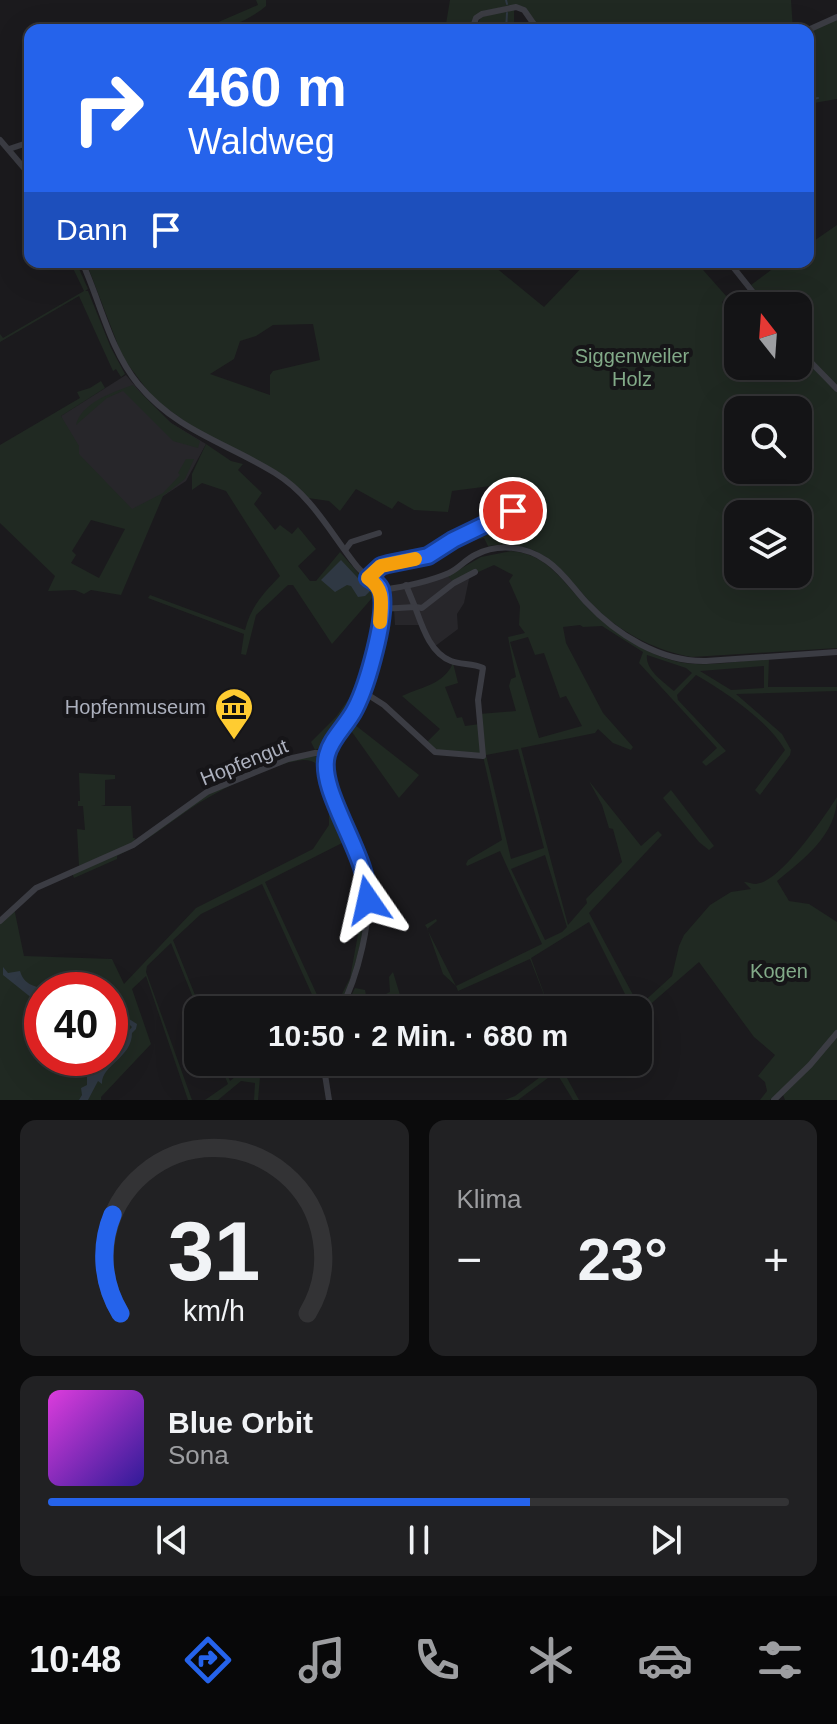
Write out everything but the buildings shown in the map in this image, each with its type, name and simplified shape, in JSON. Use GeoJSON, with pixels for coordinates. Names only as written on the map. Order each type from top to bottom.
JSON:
{"type":"FeatureCollection","features":[{"type":"Feature","properties":{"kind":"street"},"geometry":{"type":"LineString","coordinates":[[474,24],[482,14],[516,7],[524,10],[534,24]]}},
{"type":"Feature","properties":{"kind":"street"},"geometry":{"type":"LineString","coordinates":[[814,27],[837,17]]}},
{"type":"Feature","properties":{"kind":"street"},"geometry":{"type":"LineString","coordinates":[[0,140],[24,168]]}},
{"type":"Feature","properties":{"kind":"street"},"geometry":{"type":"LineString","coordinates":[[9,149],[24,144]]}},
{"type":"Feature","properties":{"kind":"street"},"geometry":{"type":"LineString","coordinates":[[85,268],[129,372],[164,410],[200,435],[285,480],[318,513],[345,550],[381,590],[377,641],[362,691],[355,711],[327,753],[327,780],[359,859],[368,892],[357,973],[346,996]]}},
{"type":"Feature","properties":{"kind":"street"},"geometry":{"type":"LineString","coordinates":[[734,268],[753,292]]}},
{"type":"Feature","properties":{"kind":"street"},"geometry":{"type":"LineString","coordinates":[[812,363],[837,389]]}},
{"type":"Feature","properties":{"kind":"street"},"geometry":{"type":"LineString","coordinates":[[368,578],[381,566],[428,556],[453,540],[516,510]]}},
{"type":"Feature","properties":{"kind":"street"},"geometry":{"type":"LineString","coordinates":[[345,550],[351,542],[379,533]]}},
{"type":"Feature","properties":{"kind":"street"},"geometry":{"type":"LineString","coordinates":[[381,590],[447,574],[476,554],[488,550],[516,548],[542,557],[609,623],[637,642],[667,656],[706,661],[837,652]]}},
{"type":"Feature","properties":{"kind":"street"},"geometry":{"type":"LineString","coordinates":[[381,609],[428,606],[454,583],[475,572]]}},
{"type":"Feature","properties":{"kind":"street"},"geometry":{"type":"LineString","coordinates":[[362,691],[384,705],[435,752],[483,756],[478,700],[483,668],[450,661],[445,657],[426,636],[406,585]]}},
{"type":"Feature","properties":{"kind":"street","name":"Hopfengut"},"geometry":{"type":"LineString","coordinates":[[0,921],[36,888],[140,841],[215,788],[288,759],[327,753]]}},
{"type":"Feature","properties":{"kind":"street"},"geometry":{"type":"LineString","coordinates":[[774,1100],[837,1033]]}},
{"type":"Feature","properties":{"kind":"street"},"geometry":{"type":"LineString","coordinates":[[325,1076],[329,1100]]}},
{"type":"Feature","properties":{"kind":"shaded area"},"geometry":{"type":"Polygon","coordinates":[[[126,375],[171,423],[206,444],[186,481],[136,514],[78,454],[61,416],[126,375]]]}},
{"type":"Feature","properties":{"kind":"shaded area"},"geometry":{"type":"Polygon","coordinates":[[[467,575],[469,579],[464,603],[457,614],[458,629],[434,647],[420,625],[395,625],[394,609],[382,609],[383,592],[448,576],[467,575]]]}},
{"type":"Feature","properties":{"kind":"green space"},"geometry":{"type":"Polygon","coordinates":[[[256,0],[266,0],[266,6],[247,19],[236,24],[214,24],[258,5],[256,0]]]}},
{"type":"Feature","properties":{"kind":"green space"},"geometry":{"type":"Polygon","coordinates":[[[450,0],[791,0],[793,24],[537,24],[524,7],[514,5],[484,11],[474,24],[446,24],[450,0]]]}},
{"type":"Feature","properties":{"kind":"green space"},"geometry":{"type":"Polygon","coordinates":[[[514,8],[514,24],[477,24],[483,15],[514,8]]]}},
{"type":"Feature","properties":{"kind":"green space"},"geometry":{"type":"Polygon","coordinates":[[[837,18],[837,99],[814,103],[814,29],[837,18]]]}},
{"type":"Feature","properties":{"kind":"green space"},"geometry":{"type":"Polygon","coordinates":[[[837,225],[837,388],[812,361],[812,292],[756,292],[751,285],[774,268],[814,268],[814,241],[837,225]]]}},
{"type":"Feature","properties":{"kind":"green space"},"geometry":{"type":"Polygon","coordinates":[[[73,268],[79,268],[88,289],[85,291],[88,291],[125,374],[121,377],[116,369],[113,371],[79,296],[0,342],[0,334],[3,338],[84,291],[73,268]]]}},
{"type":"Feature","properties":{"kind":"green space","name":"Siggenweiler Holz"},"geometry":{"type":"Polygon","coordinates":[[[88,268],[496,268],[544,307],[581,268],[701,268],[724,294],[724,380],[812,380],[812,366],[837,392],[837,648],[692,657],[680,655],[631,634],[609,619],[563,572],[539,553],[525,547],[488,546],[484,538],[480,539],[474,529],[523,509],[521,482],[452,491],[448,512],[414,510],[398,501],[392,509],[356,489],[340,511],[329,501],[308,498],[291,483],[201,433],[154,399],[123,358],[88,268]],[[313,324],[273,325],[256,336],[240,341],[234,359],[210,374],[270,395],[270,375],[273,371],[320,360],[313,324]]]}},
{"type":"Feature","properties":{"kind":"green space"},"geometry":{"type":"Polygon","coordinates":[[[101,381],[105,388],[61,416],[79,446],[79,454],[132,509],[163,493],[180,475],[178,473],[186,459],[194,459],[185,479],[163,496],[121,595],[91,590],[84,594],[75,590],[48,591],[55,576],[0,523],[0,445],[80,398],[77,392],[101,381]],[[91,520],[72,551],[76,555],[71,563],[99,578],[125,529],[91,520]]]}},
{"type":"Feature","properties":{"kind":"green space"},"geometry":{"type":"Polygon","coordinates":[[[133,385],[171,423],[200,441],[198,448],[173,441],[123,391],[107,398],[76,425],[84,410],[91,405],[133,385]]]}},
{"type":"Feature","properties":{"kind":"green space"},"geometry":{"type":"Polygon","coordinates":[[[206,444],[231,461],[243,464],[238,470],[262,493],[254,504],[275,530],[280,525],[292,534],[298,527],[316,549],[298,566],[310,581],[316,581],[340,552],[367,583],[379,590],[332,644],[293,585],[288,585],[256,615],[246,655],[241,654],[244,634],[148,598],[150,595],[245,630],[254,607],[280,576],[226,491],[202,483],[192,490],[192,474],[206,444]]]}},
{"type":"Feature","properties":{"kind":"green space"},"geometry":{"type":"Polygon","coordinates":[[[511,551],[526,554],[549,567],[605,622],[651,653],[695,664],[769,658],[768,687],[837,687],[837,691],[736,694],[782,734],[791,750],[760,795],[755,790],[785,750],[757,718],[733,698],[696,675],[677,695],[678,700],[726,751],[706,766],[702,762],[717,748],[639,663],[643,652],[602,626],[563,627],[566,643],[603,713],[633,747],[631,750],[613,743],[598,729],[595,733],[521,748],[568,925],[587,903],[586,899],[622,862],[613,829],[609,828],[602,805],[589,781],[641,846],[658,831],[662,835],[589,913],[634,996],[626,996],[589,922],[531,958],[545,996],[530,959],[458,991],[456,986],[542,944],[500,851],[466,864],[502,840],[483,756],[437,753],[426,743],[440,729],[402,696],[439,680],[453,663],[458,683],[445,687],[457,718],[462,717],[465,726],[480,724],[479,714],[516,711],[509,686],[511,679],[516,677],[508,637],[525,633],[519,625],[520,606],[509,581],[513,575],[494,565],[454,583],[448,576],[481,557],[511,551]],[[528,637],[510,642],[539,738],[582,726],[566,696],[560,698],[544,653],[535,655],[528,637]],[[647,655],[649,666],[674,691],[692,673],[686,668],[647,655]],[[764,666],[700,671],[731,690],[764,688],[764,666]],[[518,749],[486,755],[511,859],[544,848],[518,749]],[[545,855],[511,869],[545,940],[562,932],[567,927],[545,855]]]}},
{"type":"Feature","properties":{"kind":"green space"},"geometry":{"type":"Polygon","coordinates":[[[362,680],[339,730],[315,750],[311,742],[336,717],[362,680]]]}},
{"type":"Feature","properties":{"kind":"green space"},"geometry":{"type":"Polygon","coordinates":[[[350,721],[419,775],[399,798],[352,732],[336,754],[334,781],[379,887],[369,888],[328,772],[330,752],[350,721]]]}},
{"type":"Feature","properties":{"kind":"green space"},"geometry":{"type":"Polygon","coordinates":[[[315,755],[324,760],[324,771],[363,875],[366,903],[362,935],[354,968],[344,996],[341,996],[350,978],[363,907],[359,871],[346,841],[265,882],[318,996],[313,996],[262,884],[201,914],[173,940],[195,996],[192,996],[171,943],[147,966],[146,972],[192,1100],[188,1100],[146,976],[132,989],[151,1044],[128,1068],[128,980],[196,908],[313,849],[329,825],[329,797],[321,767],[304,760],[281,764],[256,774],[199,803],[142,842],[117,856],[117,859],[74,878],[72,873],[145,839],[206,794],[275,764],[315,755]]]}},
{"type":"Feature","properties":{"kind":"green space"},"geometry":{"type":"Polygon","coordinates":[[[79,773],[115,775],[115,779],[105,780],[105,805],[101,806],[131,806],[135,838],[134,843],[79,866],[77,829],[85,830],[83,806],[78,806],[79,773]]]}},
{"type":"Feature","properties":{"kind":"green space"},"geometry":{"type":"Polygon","coordinates":[[[671,790],[714,846],[709,850],[663,798],[671,790]]]}},
{"type":"Feature","properties":{"kind":"green space","name":"Kogen"},"geometry":{"type":"Polygon","coordinates":[[[837,797],[836,810],[825,834],[808,855],[777,881],[789,901],[809,904],[837,922],[837,1100],[785,1100],[781,1090],[770,1100],[760,1100],[767,1091],[765,1082],[758,1076],[775,1055],[754,1037],[699,962],[652,1003],[650,996],[672,976],[684,935],[710,905],[731,892],[751,889],[744,882],[756,884],[766,881],[777,872],[801,847],[837,797]]]}},
{"type":"Feature","properties":{"kind":"green space"},"geometry":{"type":"Polygon","coordinates":[[[14,908],[24,956],[112,959],[118,972],[24,972],[24,1076],[121,1076],[101,1100],[0,1100],[0,923],[14,908]]]}},
{"type":"Feature","properties":{"kind":"green space"},"geometry":{"type":"Polygon","coordinates":[[[437,921],[427,929],[425,925],[437,921]]]}},
{"type":"Feature","properties":{"kind":"green space"},"geometry":{"type":"Polygon","coordinates":[[[428,931],[456,986],[443,974],[428,931]]]}},
{"type":"Feature","properties":{"kind":"green space"},"geometry":{"type":"Polygon","coordinates":[[[393,972],[400,995],[382,996],[390,992],[389,977],[393,972]]]}},
{"type":"Feature","properties":{"kind":"green space"},"geometry":{"type":"Polygon","coordinates":[[[355,988],[365,990],[366,995],[382,996],[351,996],[355,988]]]}},
{"type":"Feature","properties":{"kind":"green space"},"geometry":{"type":"Polygon","coordinates":[[[225,1076],[230,1081],[236,1076],[260,1076],[258,1100],[254,1100],[255,1083],[241,1081],[218,1100],[205,1100],[228,1084],[225,1076]]]}},
{"type":"Feature","properties":{"kind":"green space"},"geometry":{"type":"Polygon","coordinates":[[[541,1076],[551,1076],[518,1100],[505,1100],[541,1076]]]}},
{"type":"Feature","properties":{"kind":"green space"},"geometry":{"type":"Polygon","coordinates":[[[558,1076],[566,1076],[579,1100],[573,1100],[558,1076]]]}},
{"type":"Feature","properties":{"kind":"water"},"geometry":{"type":"Polygon","coordinates":[[[341,560],[370,591],[365,596],[358,597],[347,585],[335,592],[321,580],[341,560]]]}},
{"type":"Feature","properties":{"kind":"water"},"geometry":{"type":"Polygon","coordinates":[[[3,967],[8,973],[20,971],[24,978],[24,992],[3,975],[3,967]]]}},
{"type":"Feature","properties":{"kind":"water"},"geometry":{"type":"Polygon","coordinates":[[[128,1018],[137,1024],[128,1047],[128,1031],[132,1027],[128,1018]]]}},
{"type":"Feature","properties":{"kind":"water"},"geometry":{"type":"Polygon","coordinates":[[[87,1076],[104,1076],[102,1084],[98,1081],[88,1100],[79,1100],[81,1088],[87,1085],[87,1076]]]}},
{"type":"Feature","properties":{"kind":"waterway"},"geometry":{"type":"LineString","coordinates":[[506,0],[507,4]]}},
{"type":"Feature","properties":{"kind":"waterway"},"geometry":{"type":"LineString","coordinates":[[506,24],[507,13]]}},
{"type":"Feature","properties":{"kind":"waterway"},"geometry":{"type":"LineString","coordinates":[[814,99],[818,98]]}},
{"type":"Feature","properties":{"kind":"slow traffic"},"geometry":{"type":"LineString","coordinates":[[380,622],[381,592],[378,585],[368,578],[381,566],[415,559]]}},
{"type":"Feature","properties":{"kind":"place","name":"Hopfenmuseum"},"geometry":{"type":"Point","coordinates":[234,741]}},
{"type":"Feature","properties":{"kind":"route"},"geometry":{"type":"LineString","coordinates":[[368,900],[367,882],[329,786],[325,763],[330,746],[355,711],[377,641],[382,593],[380,587],[368,578],[381,566],[424,558],[513,511]]}}]}
